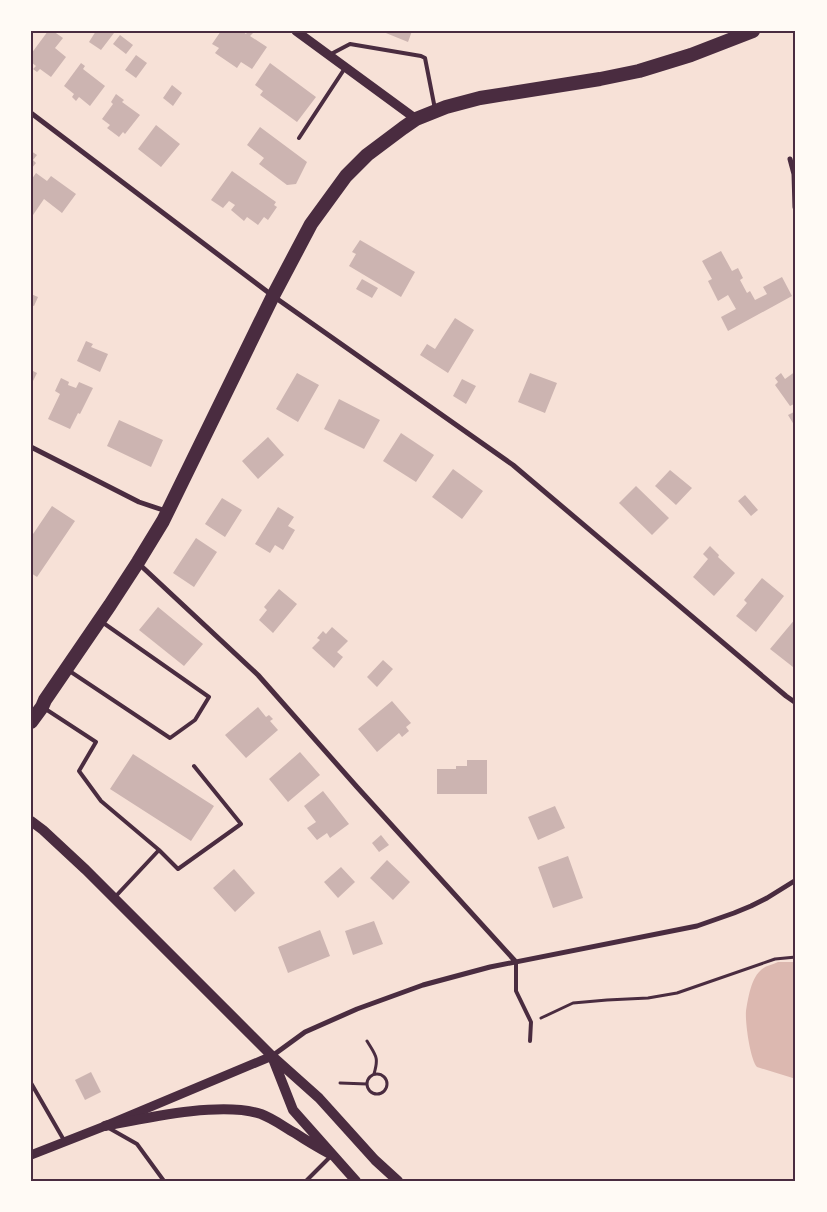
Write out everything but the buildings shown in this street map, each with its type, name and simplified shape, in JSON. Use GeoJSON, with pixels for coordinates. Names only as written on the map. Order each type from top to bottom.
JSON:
{"type":"FeatureCollection","features":[{"type":"Feature","properties":{"kind":"highway"},"geometry":{"type":"LineString","coordinates":[[31,722],[138,562],[168,511],[273,296],[311,224],[346,176],[367,155],[416,119],[446,107],[480,98],[639,71],[691,55],[753,31]]}},
{"type":"Feature","properties":{"kind":"main road"},"geometry":{"type":"LineString","coordinates":[[31,822],[58,843],[272,1056],[319,1098],[398,1181]]}},
{"type":"Feature","properties":{"kind":"main road"},"geometry":{"type":"LineString","coordinates":[[272,1056],[293,1110],[356,1181]]}},
{"type":"Feature","properties":{"kind":"main road"},"geometry":{"type":"LineString","coordinates":[[105,1126],[196,1111],[246,1111],[261,1114],[275,1121],[332,1155]]}},
{"type":"Feature","properties":{"kind":"street"},"geometry":{"type":"LineString","coordinates":[[296,31],[416,119]]}},
{"type":"Feature","properties":{"kind":"street"},"geometry":{"type":"LineString","coordinates":[[31,113],[273,296],[513,465],[796,703]]}},
{"type":"Feature","properties":{"kind":"street"},"geometry":{"type":"LineString","coordinates":[[790,159],[794,174],[794,207],[796,210]]}},
{"type":"Feature","properties":{"kind":"street"},"geometry":{"type":"LineString","coordinates":[[31,447],[139,502],[168,511]]}},
{"type":"Feature","properties":{"kind":"street"},"geometry":{"type":"LineString","coordinates":[[138,562],[258,675],[516,962]]}},
{"type":"Feature","properties":{"kind":"street"},"geometry":{"type":"LineString","coordinates":[[31,1155],[272,1056],[305,1032],[405,990],[453,976],[516,962],[697,926],[751,906],[796,880]]}},
{"type":"Feature","properties":{"kind":"lane"},"geometry":{"type":"LineString","coordinates":[[329,56],[350,44],[425,58],[436,111]]}},
{"type":"Feature","properties":{"kind":"lane"},"geometry":{"type":"LineString","coordinates":[[299,138],[345,68]]}},
{"type":"Feature","properties":{"kind":"lane"},"geometry":{"type":"LineString","coordinates":[[66,669],[170,738],[194,720],[209,697],[100,620]]}},
{"type":"Feature","properties":{"kind":"lane"},"geometry":{"type":"LineString","coordinates":[[42,707],[96,742],[79,771],[101,800],[178,869],[241,824],[194,766]]}},
{"type":"Feature","properties":{"kind":"lane"},"geometry":{"type":"LineString","coordinates":[[114,898],[159,850]]}},
{"type":"Feature","properties":{"kind":"lane"},"geometry":{"type":"LineString","coordinates":[[516,962],[516,991],[531,1022],[530,1041]]}},
{"type":"Feature","properties":{"kind":"lane"},"geometry":{"type":"LineString","coordinates":[[31,1083],[65,1142]]}},
{"type":"Feature","properties":{"kind":"lane"},"geometry":{"type":"LineString","coordinates":[[105,1126],[136,1144],[164,1181]]}},
{"type":"Feature","properties":{"kind":"lane"},"geometry":{"type":"LineString","coordinates":[[306,1181],[332,1155]]}},
{"type":"Feature","properties":{"kind":"path"},"geometry":{"type":"LineString","coordinates":[[531,1022],[573,1003],[648,998],[676,992],[775,959],[796,957]]}},
{"type":"Feature","properties":{"kind":"path"},"geometry":{"type":"LineString","coordinates":[[367,1041],[377,1056],[374,1074],[369,1078],[367,1084],[368,1090],[377,1095],[384,1092],[387,1086],[386,1080],[381,1075],[374,1074]]}},
{"type":"Feature","properties":{"kind":"path"},"geometry":{"type":"LineString","coordinates":[[340,1083],[367,1084]]}},
{"type":"Feature","properties":{"kind":"shaded area"},"geometry":{"type":"Polygon","coordinates":[[[778,962],[796,962],[796,1079],[757,1067],[752,1056],[746,1023],[746,1011],[752,984],[762,969],[778,962]]]}}]}
